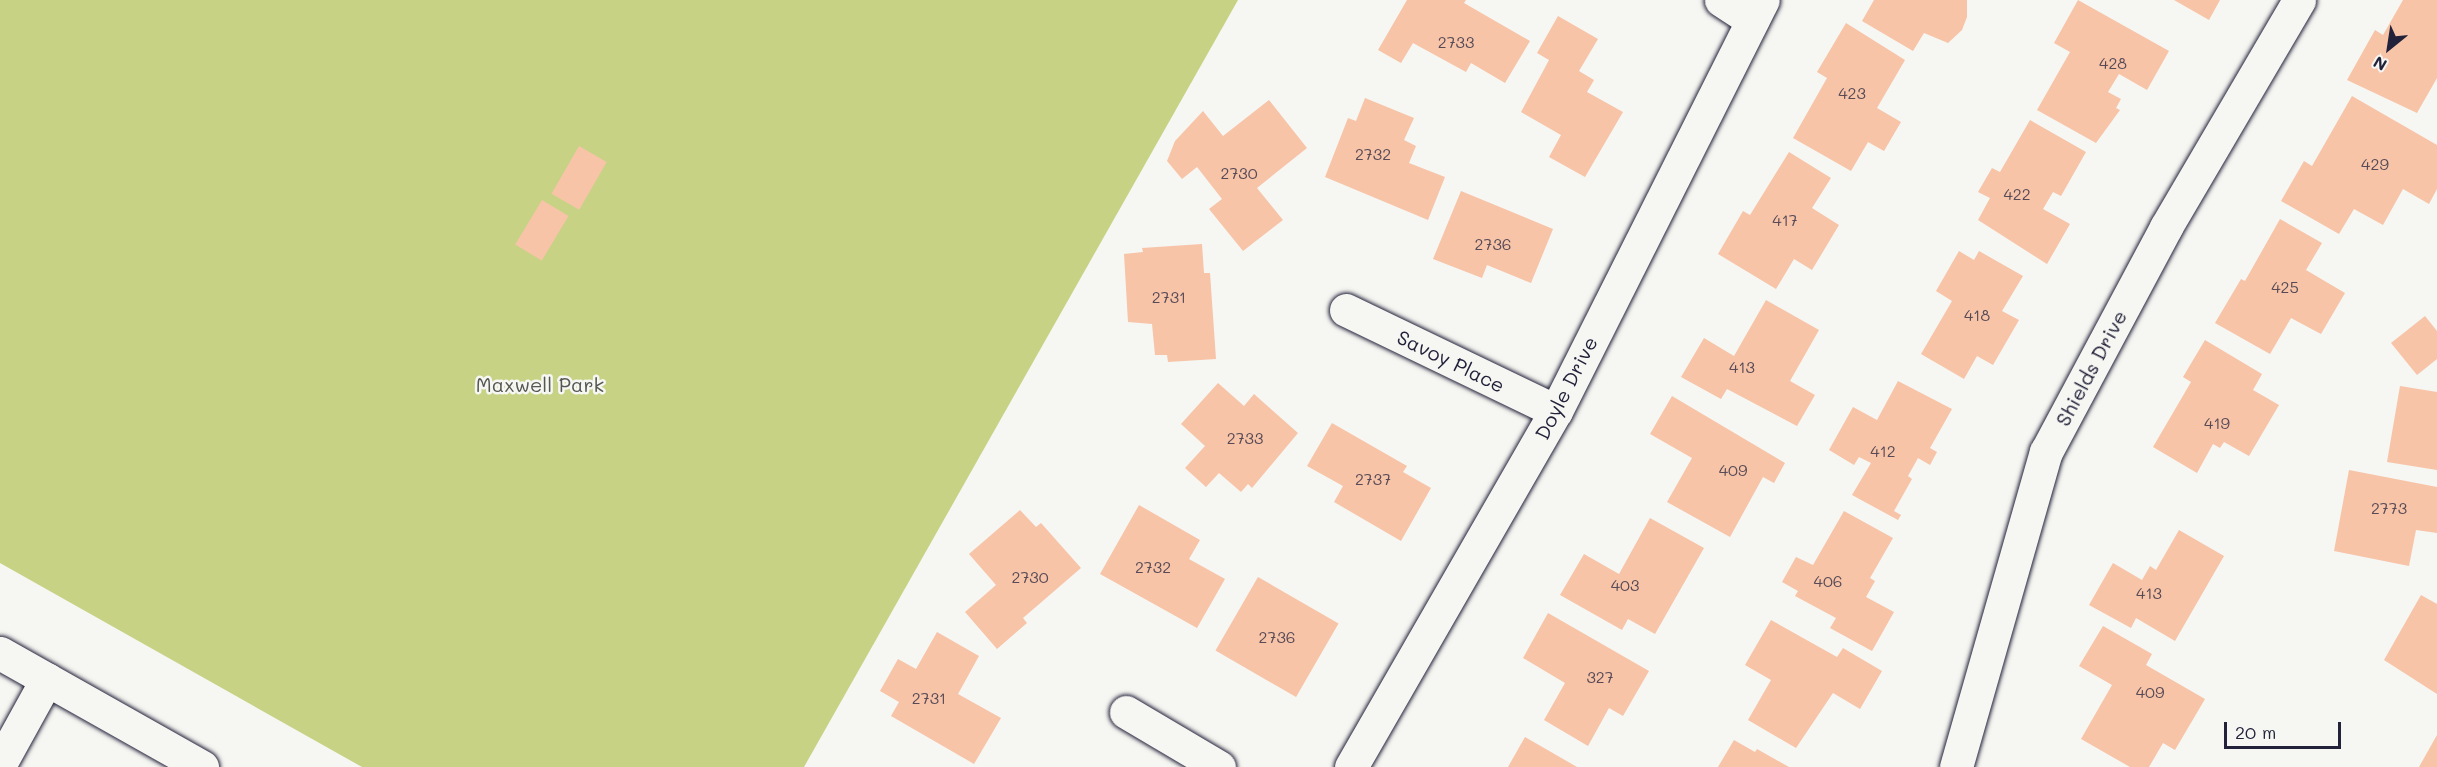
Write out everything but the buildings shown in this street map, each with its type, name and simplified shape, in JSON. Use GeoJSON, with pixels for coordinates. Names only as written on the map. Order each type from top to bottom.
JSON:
{"type":"FeatureCollection","features":[{"type":"Feature","properties":{"kind":"street"},"geometry":{"type":"LineString","coordinates":[[1721,0],[1758,10]]}},
{"type":"Feature","properties":{"kind":"street","name":"Shields Drive"},"geometry":{"type":"LineString","coordinates":[[1956,767],[2046,452],[2166,227],[2299,0]]}},
{"type":"Feature","properties":{"kind":"street","name":"Doyle Drive"},"geometry":{"type":"LineString","coordinates":[[1351,767],[1556,411],[1758,10]]}},
{"type":"Feature","properties":{"kind":"street","name":"Savoy Place"},"geometry":{"type":"LineString","coordinates":[[1346,310],[1556,411]]}},
{"type":"Feature","properties":{"kind":"street"},"geometry":{"type":"LineString","coordinates":[[0,653],[202,767]]}},
{"type":"Feature","properties":{"kind":"street"},"geometry":{"type":"LineString","coordinates":[[0,764],[47,679]]}},
{"type":"Feature","properties":{"kind":"street"},"geometry":{"type":"LineString","coordinates":[[1126,712],[1219,767]]}},
{"type":"Feature","properties":{"kind":"green space","name":"Maxwell Park"},"geometry":{"type":"Polygon","coordinates":[[[0,0],[1238,0],[804,767],[362,767],[0,563],[0,0]]]}}]}
